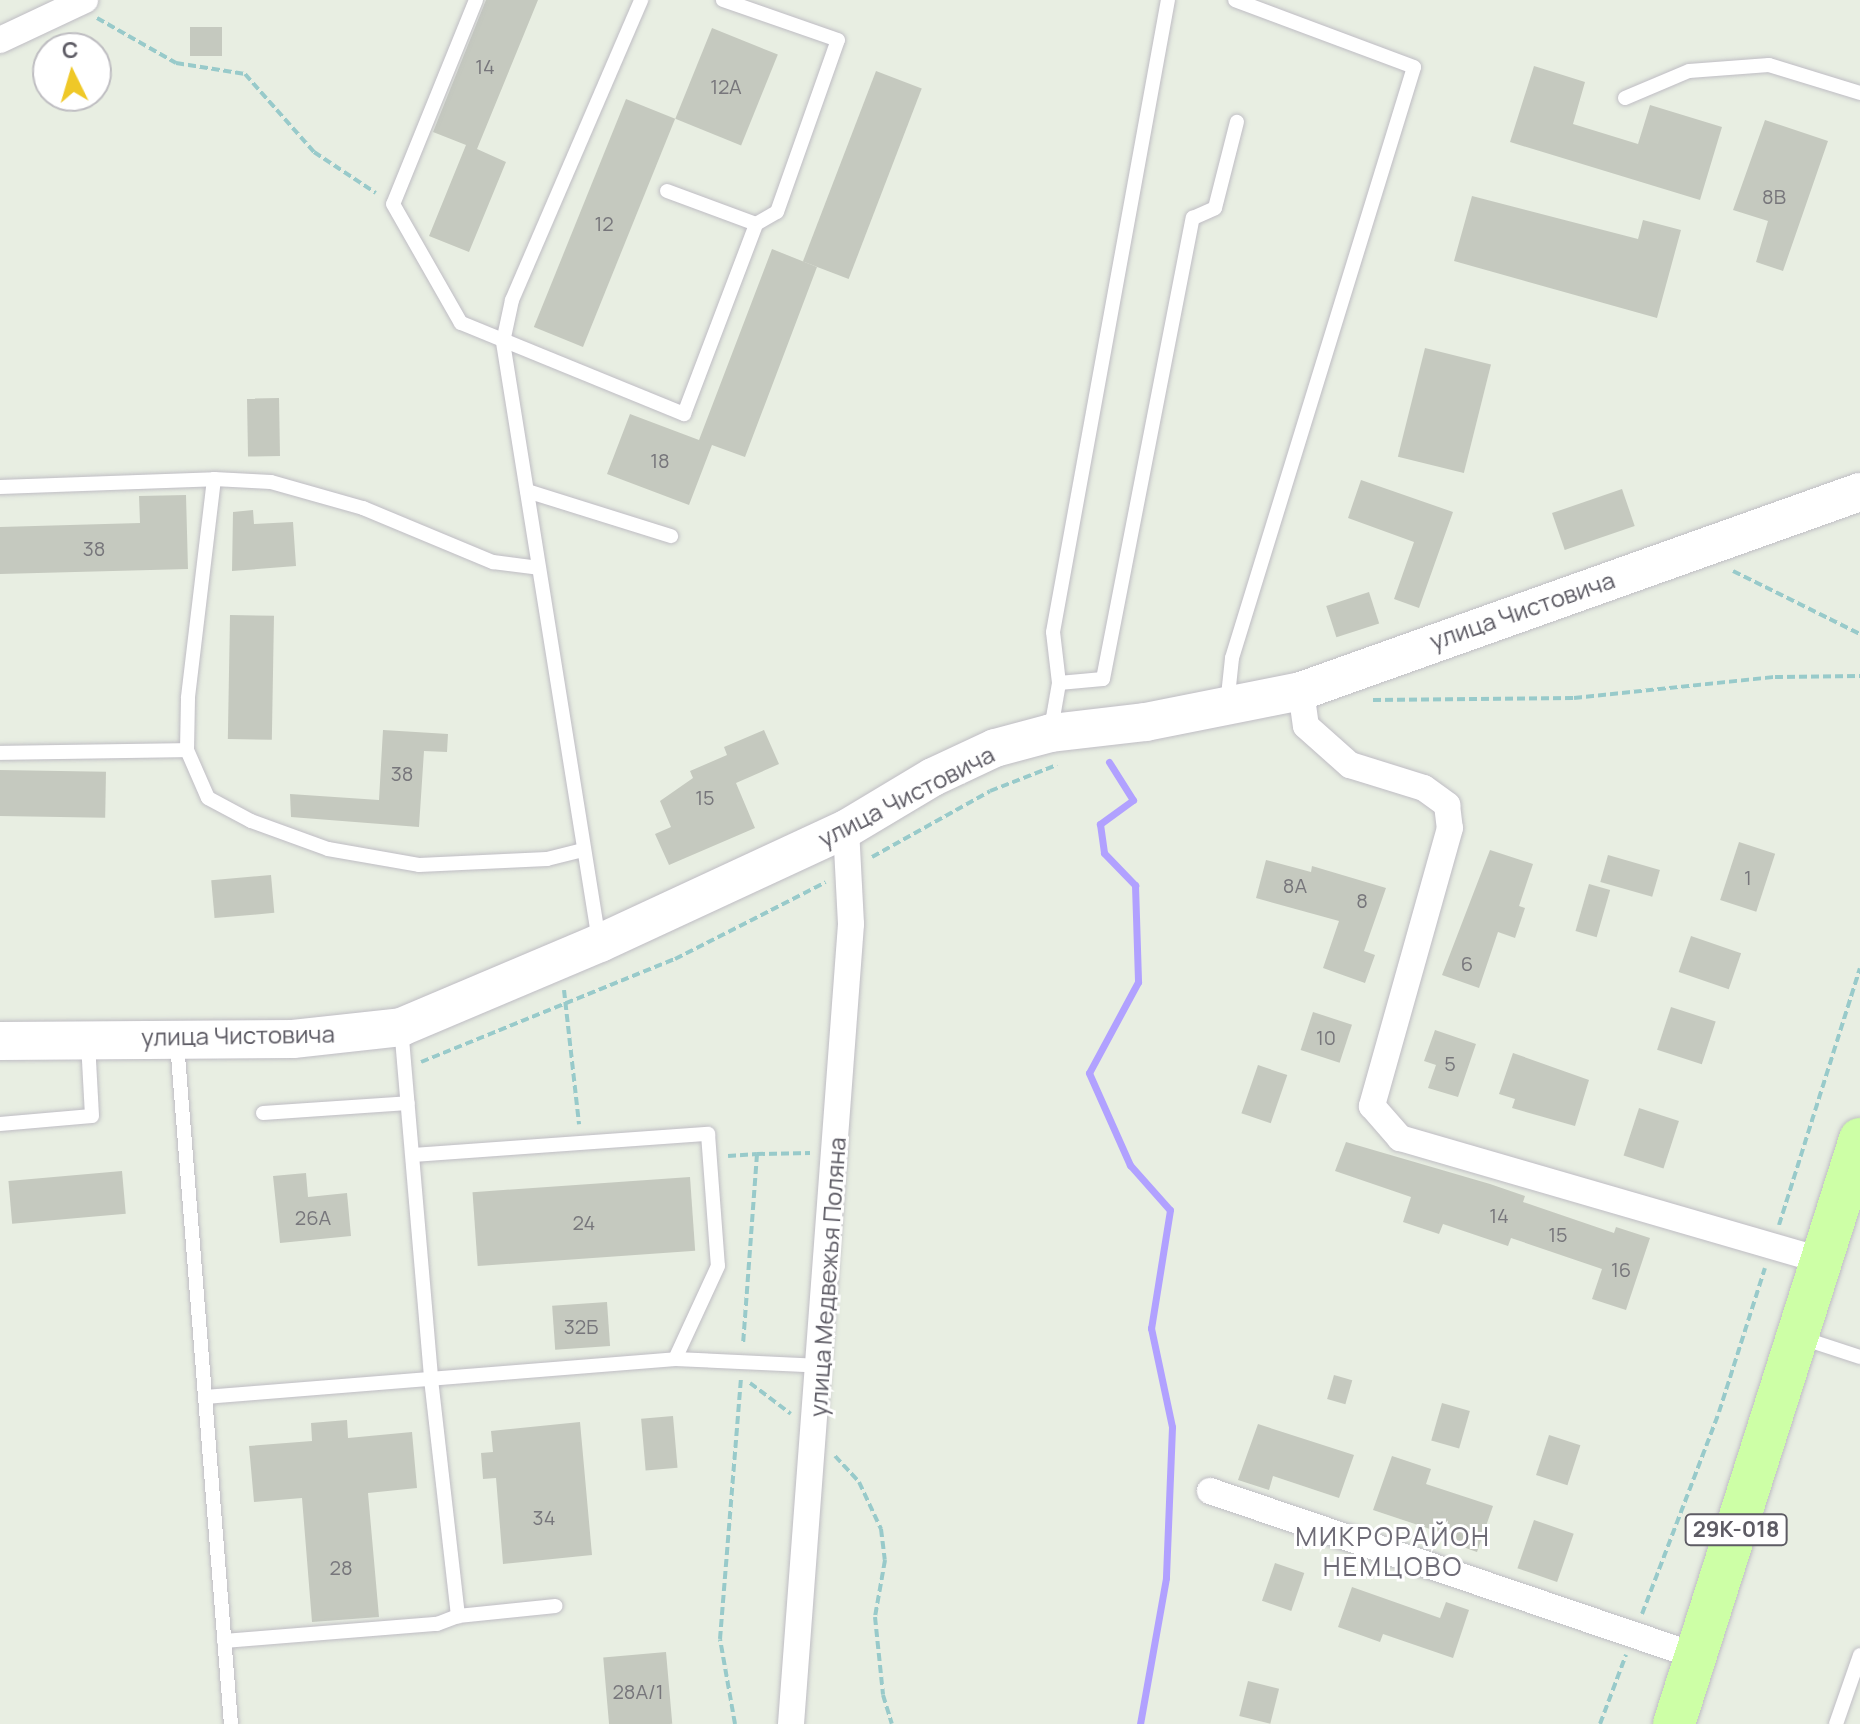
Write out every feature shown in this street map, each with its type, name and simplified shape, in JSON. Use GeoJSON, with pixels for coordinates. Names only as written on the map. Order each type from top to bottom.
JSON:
{"type":"FeatureCollection","features":[{"type":"Feature","properties":{"kind":"main road"},"geometry":{"type":"LineString","coordinates":[[1798,1337],[1860,1139]]}},
{"type":"Feature","properties":{"kind":"main road","name":"29К-018"},"geometry":{"type":"LineString","coordinates":[[1674,1724],[1798,1337]]}},
{"type":"Feature","properties":{"kind":"street"},"geometry":{"type":"LineString","coordinates":[[0,40],[80,2]]}},
{"type":"Feature","properties":{"kind":"street","name":"улица Чистовича"},"geometry":{"type":"LineString","coordinates":[[0,1041],[87,1038],[293,1039],[401,1027],[600,943],[846,829],[945,771],[995,748],[1061,747],[1227,705],[1301,691],[1860,492]]}},
{"type":"Feature","properties":{"kind":"street"},"geometry":{"type":"LineString","coordinates":[[1301,691],[1306,726],[1350,765],[1424,788],[1447,805],[1450,828],[1372,1106],[1400,1138],[1820,1260]]}},
{"type":"Feature","properties":{"kind":"street","name":"улица Медвежья Поляна"},"geometry":{"type":"LineString","coordinates":[[791,1724],[821,1366],[851,924],[846,829]]}},
{"type":"Feature","properties":{"kind":"street"},"geometry":{"type":"LineString","coordinates":[[1210,1491],[1696,1656]]}},
{"type":"Feature","properties":{"kind":"lane"},"geometry":{"type":"LineString","coordinates":[[476,0],[393,204],[461,323],[684,414],[756,224],[777,212],[838,40],[723,0]]}},
{"type":"Feature","properties":{"kind":"lane"},"geometry":{"type":"LineString","coordinates":[[600,943],[582,850],[503,342],[512,300],[641,0]]}},
{"type":"Feature","properties":{"kind":"lane"},"geometry":{"type":"LineString","coordinates":[[1061,747],[1059,683],[1053,632],[1168,0]]}},
{"type":"Feature","properties":{"kind":"lane"},"geometry":{"type":"LineString","coordinates":[[1227,705],[1232,658],[1414,67],[1235,0]]}},
{"type":"Feature","properties":{"kind":"lane"},"geometry":{"type":"LineString","coordinates":[[1625,98],[1689,71],[1769,65],[1860,93]]}},
{"type":"Feature","properties":{"kind":"lane"},"geometry":{"type":"LineString","coordinates":[[1059,683],[1103,679],[1193,218],[1215,208],[1237,122]]}},
{"type":"Feature","properties":{"kind":"lane"},"geometry":{"type":"LineString","coordinates":[[667,191],[756,224]]}},
{"type":"Feature","properties":{"kind":"lane"},"geometry":{"type":"LineString","coordinates":[[0,487],[214,479],[271,482],[363,508],[493,562],[539,568]]}},
{"type":"Feature","properties":{"kind":"lane"},"geometry":{"type":"LineString","coordinates":[[214,479],[188,698],[187,750],[208,798],[251,821],[328,849],[419,865],[547,859],[582,850]]}},
{"type":"Feature","properties":{"kind":"lane"},"geometry":{"type":"LineString","coordinates":[[527,491],[671,536]]}},
{"type":"Feature","properties":{"kind":"lane"},"geometry":{"type":"LineString","coordinates":[[0,753],[187,750]]}},
{"type":"Feature","properties":{"kind":"lane"},"geometry":{"type":"LineString","coordinates":[[401,1027],[431,1379],[458,1616]]}},
{"type":"Feature","properties":{"kind":"lane"},"geometry":{"type":"LineString","coordinates":[[0,1124],[92,1116],[87,1038]]}},
{"type":"Feature","properties":{"kind":"lane"},"geometry":{"type":"LineString","coordinates":[[177,1039],[231,1724]]}},
{"type":"Feature","properties":{"kind":"lane"},"geometry":{"type":"LineString","coordinates":[[263,1113],[408,1103]]}},
{"type":"Feature","properties":{"kind":"lane"},"geometry":{"type":"LineString","coordinates":[[413,1155],[708,1134],[718,1266],[675,1359]]}},
{"type":"Feature","properties":{"kind":"lane"},"geometry":{"type":"LineString","coordinates":[[1798,1337],[1860,1357]]}},
{"type":"Feature","properties":{"kind":"lane"},"geometry":{"type":"LineString","coordinates":[[205,1397],[675,1359],[821,1366]]}},
{"type":"Feature","properties":{"kind":"lane"},"geometry":{"type":"LineString","coordinates":[[224,1641],[437,1624],[458,1616],[555,1606]]}},
{"type":"Feature","properties":{"kind":"lane"},"geometry":{"type":"LineString","coordinates":[[1836,1724],[1860,1655]]}},
{"type":"Feature","properties":{"kind":"path"},"geometry":{"type":"LineString","coordinates":[[80,2],[176,63],[245,74],[314,152],[393,204]]}},
{"type":"Feature","properties":{"kind":"path"},"geometry":{"type":"LineString","coordinates":[[1721,565],[1860,634]]}},
{"type":"Feature","properties":{"kind":"path"},"geometry":{"type":"LineString","coordinates":[[1392,689],[1362,700],[1574,698],[1775,677],[1860,676]]}},
{"type":"Feature","properties":{"kind":"path"},"geometry":{"type":"LineString","coordinates":[[405,1069],[675,959],[849,870],[990,791],[1061,747]]}},
{"type":"Feature","properties":{"kind":"path"},"geometry":{"type":"LineString","coordinates":[[556,962],[567,1003],[581,1143]]}},
{"type":"Feature","properties":{"kind":"path"},"geometry":{"type":"LineString","coordinates":[[1600,1724],[1719,1412],[1860,968]]}},
{"type":"Feature","properties":{"kind":"path"},"geometry":{"type":"LineString","coordinates":[[710,1158],[836,1153]]}},
{"type":"Feature","properties":{"kind":"path"},"geometry":{"type":"LineString","coordinates":[[742,1360],[757,1154]]}},
{"type":"Feature","properties":{"kind":"path"},"geometry":{"type":"LineString","coordinates":[[735,1724],[720,1639],[741,1376],[788,1411],[859,1482],[881,1529],[885,1560],[875,1617],[883,1695],[892,1724]]}},
{"type":"Feature","properties":{"kind":"building"},"geometry":{"type":"Polygon","coordinates":[[[486,0],[538,0],[477,149],[506,162],[469,252],[429,236],[466,145],[433,132],[486,0]]]}},
{"type":"Feature","properties":{"kind":"building"},"geometry":{"type":"Polygon","coordinates":[[[190,27],[222,27],[222,56],[190,56],[190,27]]]}},
{"type":"Feature","properties":{"kind":"building"},"geometry":{"type":"Polygon","coordinates":[[[712,28],[778,55],[741,145],[675,119],[712,28]]]}},
{"type":"Feature","properties":{"kind":"building"},"geometry":{"type":"Polygon","coordinates":[[[1534,66],[1585,82],[1573,124],[1638,144],[1650,105],[1722,127],[1700,200],[1510,142],[1534,66]]]}},
{"type":"Feature","properties":{"kind":"building"},"geometry":{"type":"Polygon","coordinates":[[[876,71],[922,89],[849,279],[803,261],[876,71]]]}},
{"type":"Feature","properties":{"kind":"building"},"geometry":{"type":"Polygon","coordinates":[[[626,99],[675,119],[583,347],[534,327],[626,99]]]}},
{"type":"Feature","properties":{"kind":"building"},"geometry":{"type":"Polygon","coordinates":[[[1765,120],[1828,141],[1783,271],[1756,262],[1768,221],[1733,210],[1765,120]]]}},
{"type":"Feature","properties":{"kind":"building"},"geometry":{"type":"Polygon","coordinates":[[[1472,196],[1638,239],[1643,220],[1681,230],[1657,318],[1454,261],[1472,196]]]}},
{"type":"Feature","properties":{"kind":"building"},"geometry":{"type":"Polygon","coordinates":[[[772,249],[817,267],[745,457],[712,445],[689,505],[607,474],[630,414],[699,440],[772,249]]]}},
{"type":"Feature","properties":{"kind":"building"},"geometry":{"type":"Polygon","coordinates":[[[1425,348],[1491,364],[1464,473],[1398,457],[1425,348]]]}},
{"type":"Feature","properties":{"kind":"building"},"geometry":{"type":"Polygon","coordinates":[[[279,398],[280,456],[248,457],[247,399],[279,398]]]}},
{"type":"Feature","properties":{"kind":"building"},"geometry":{"type":"Polygon","coordinates":[[[1361,480],[1453,512],[1419,608],[1394,599],[1414,542],[1348,518],[1361,480]]]}},
{"type":"Feature","properties":{"kind":"building"},"geometry":{"type":"Polygon","coordinates":[[[1622,489],[1635,526],[1565,550],[1552,513],[1622,489]]]}},
{"type":"Feature","properties":{"kind":"building"},"geometry":{"type":"Polygon","coordinates":[[[186,495],[188,569],[0,574],[0,527],[140,523],[139,496],[186,495]]]}},
{"type":"Feature","properties":{"kind":"building"},"geometry":{"type":"Polygon","coordinates":[[[253,510],[254,524],[293,522],[296,566],[232,571],[233,512],[253,510]]]}},
{"type":"Feature","properties":{"kind":"building"},"geometry":{"type":"Polygon","coordinates":[[[1369,592],[1379,623],[1336,637],[1326,606],[1369,592]]]}},
{"type":"Feature","properties":{"kind":"building"},"geometry":{"type":"Polygon","coordinates":[[[230,615],[274,616],[272,740],[228,739],[230,615]]]}},
{"type":"Feature","properties":{"kind":"building"},"geometry":{"type":"Polygon","coordinates":[[[383,730],[448,734],[447,752],[424,751],[419,827],[291,817],[290,794],[379,800],[383,730]]]}},
{"type":"Feature","properties":{"kind":"building"},"geometry":{"type":"Polygon","coordinates":[[[764,730],[779,764],[736,783],[755,828],[669,865],[655,834],[671,827],[660,801],[693,778],[690,771],[727,755],[724,747],[764,730]]]}},
{"type":"Feature","properties":{"kind":"building"},"geometry":{"type":"Polygon","coordinates":[[[0,770],[106,772],[105,818],[0,816],[0,770]]]}},
{"type":"Feature","properties":{"kind":"building"},"geometry":{"type":"Polygon","coordinates":[[[1739,842],[1775,854],[1756,912],[1720,900],[1739,842]]]}},
{"type":"Feature","properties":{"kind":"building"},"geometry":{"type":"Polygon","coordinates":[[[1490,850],[1533,864],[1519,906],[1525,908],[1515,938],[1498,932],[1479,988],[1442,975],[1490,850]]]}},
{"type":"Feature","properties":{"kind":"building"},"geometry":{"type":"Polygon","coordinates":[[[1608,855],[1660,870],[1652,897],[1600,882],[1608,855]]]}},
{"type":"Feature","properties":{"kind":"building"},"geometry":{"type":"Polygon","coordinates":[[[1266,860],[1311,872],[1312,866],[1386,888],[1364,951],[1375,955],[1365,983],[1323,968],[1339,921],[1256,898],[1266,860]]]}},
{"type":"Feature","properties":{"kind":"building"},"geometry":{"type":"Polygon","coordinates":[[[271,875],[274,913],[215,918],[211,880],[271,875]]]}},
{"type":"Feature","properties":{"kind":"building"},"geometry":{"type":"Polygon","coordinates":[[[1589,884],[1610,890],[1597,937],[1575,931],[1589,884]]]}},
{"type":"Feature","properties":{"kind":"building"},"geometry":{"type":"Polygon","coordinates":[[[1691,936],[1741,953],[1729,989],[1679,972],[1691,936]]]}},
{"type":"Feature","properties":{"kind":"building"},"geometry":{"type":"Polygon","coordinates":[[[1671,1007],[1716,1022],[1702,1064],[1657,1050],[1671,1007]]]}},
{"type":"Feature","properties":{"kind":"building"},"geometry":{"type":"Polygon","coordinates":[[[1313,1012],[1352,1025],[1340,1063],[1301,1050],[1313,1012]]]}},
{"type":"Feature","properties":{"kind":"building"},"geometry":{"type":"Polygon","coordinates":[[[1435,1030],[1476,1044],[1458,1097],[1428,1088],[1436,1065],[1424,1061],[1435,1030]]]}},
{"type":"Feature","properties":{"kind":"building"},"geometry":{"type":"Polygon","coordinates":[[[1513,1053],[1589,1080],[1575,1126],[1512,1108],[1515,1099],[1499,1094],[1513,1053]]]}},
{"type":"Feature","properties":{"kind":"building"},"geometry":{"type":"Polygon","coordinates":[[[1258,1065],[1287,1075],[1271,1123],[1241,1113],[1258,1065]]]}},
{"type":"Feature","properties":{"kind":"building"},"geometry":{"type":"Polygon","coordinates":[[[1639,1108],[1679,1121],[1663,1169],[1624,1156],[1639,1108]]]}},
{"type":"Feature","properties":{"kind":"building"},"geometry":{"type":"Polygon","coordinates":[[[1346,1142],[1490,1184],[1525,1196],[1523,1202],[1614,1233],[1616,1227],[1650,1238],[1626,1310],[1592,1299],[1602,1269],[1511,1238],[1508,1246],[1443,1224],[1439,1234],[1403,1222],[1411,1197],[1335,1171],[1346,1142]]]}},
{"type":"Feature","properties":{"kind":"building"},"geometry":{"type":"Polygon","coordinates":[[[122,1171],[126,1214],[12,1224],[8,1181],[122,1171]]]}},
{"type":"Feature","properties":{"kind":"building"},"geometry":{"type":"Polygon","coordinates":[[[306,1173],[308,1197],[347,1193],[351,1236],[280,1243],[273,1176],[306,1173]]]}},
{"type":"Feature","properties":{"kind":"building"},"geometry":{"type":"Polygon","coordinates":[[[690,1177],[695,1251],[478,1266],[473,1192],[690,1177]]]}},
{"type":"Feature","properties":{"kind":"building"},"geometry":{"type":"Polygon","coordinates":[[[607,1302],[610,1346],[555,1350],[552,1306],[607,1302]]]}},
{"type":"Feature","properties":{"kind":"building"},"geometry":{"type":"Polygon","coordinates":[[[1334,1375],[1352,1380],[1345,1404],[1327,1399],[1334,1375]]]}},
{"type":"Feature","properties":{"kind":"building"},"geometry":{"type":"Polygon","coordinates":[[[1442,1403],[1470,1411],[1459,1448],[1431,1440],[1442,1403]]]}},
{"type":"Feature","properties":{"kind":"building"},"geometry":{"type":"Polygon","coordinates":[[[673,1416],[678,1468],[646,1471],[641,1419],[673,1416]]]}},
{"type":"Feature","properties":{"kind":"building"},"geometry":{"type":"Polygon","coordinates":[[[347,1420],[348,1438],[412,1432],[417,1488],[368,1493],[379,1617],[312,1622],[302,1498],[254,1502],[249,1446],[312,1441],[311,1423],[347,1420]]]}},
{"type":"Feature","properties":{"kind":"building"},"geometry":{"type":"Polygon","coordinates":[[[580,1422],[592,1555],[503,1564],[496,1478],[483,1479],[481,1453],[493,1452],[491,1431],[580,1422]]]}},
{"type":"Feature","properties":{"kind":"building"},"geometry":{"type":"Polygon","coordinates":[[[1258,1424],[1354,1455],[1339,1498],[1273,1476],[1269,1490],[1238,1480],[1258,1424]]]}},
{"type":"Feature","properties":{"kind":"building"},"geometry":{"type":"Polygon","coordinates":[[[1549,1435],[1580,1445],[1567,1485],[1536,1475],[1549,1435]]]}},
{"type":"Feature","properties":{"kind":"building"},"geometry":{"type":"Polygon","coordinates":[[[1392,1456],[1431,1469],[1426,1484],[1493,1506],[1477,1552],[1443,1540],[1445,1534],[1373,1510],[1392,1456]]]}},
{"type":"Feature","properties":{"kind":"building"},"geometry":{"type":"Polygon","coordinates":[[[1534,1520],[1574,1534],[1557,1582],[1517,1568],[1534,1520]]]}},
{"type":"Feature","properties":{"kind":"building"},"geometry":{"type":"Polygon","coordinates":[[[1275,1563],[1304,1573],[1291,1611],[1262,1601],[1275,1563]]]}},
{"type":"Feature","properties":{"kind":"building"},"geometry":{"type":"Polygon","coordinates":[[[1352,1587],[1440,1618],[1446,1602],[1469,1610],[1453,1658],[1383,1634],[1380,1642],[1338,1627],[1352,1587]]]}},
{"type":"Feature","properties":{"kind":"building"},"geometry":{"type":"Polygon","coordinates":[[[666,1652],[672,1724],[609,1724],[603,1657],[666,1652]]]}},
{"type":"Feature","properties":{"kind":"building"},"geometry":{"type":"Polygon","coordinates":[[[1248,1681],[1279,1689],[1270,1724],[1239,1716],[1248,1681]]]}},
{"type":"Feature","properties":{"kind":"waterway"},"geometry":{"type":"LineString","coordinates":[[1109,762],[1133,800],[1100,824],[1104,853],[1135,885],[1138,982],[1089,1073],[1130,1165],[1170,1210],[1151,1328],[1172,1427],[1166,1578],[1140,1724]]}},
{"type":"Feature","properties":{"kind":"district","name":"МИКРОРАЙОН НЕМЦОВО"},"geometry":{"type":"Point","coordinates":[1393,1552]}}]}
